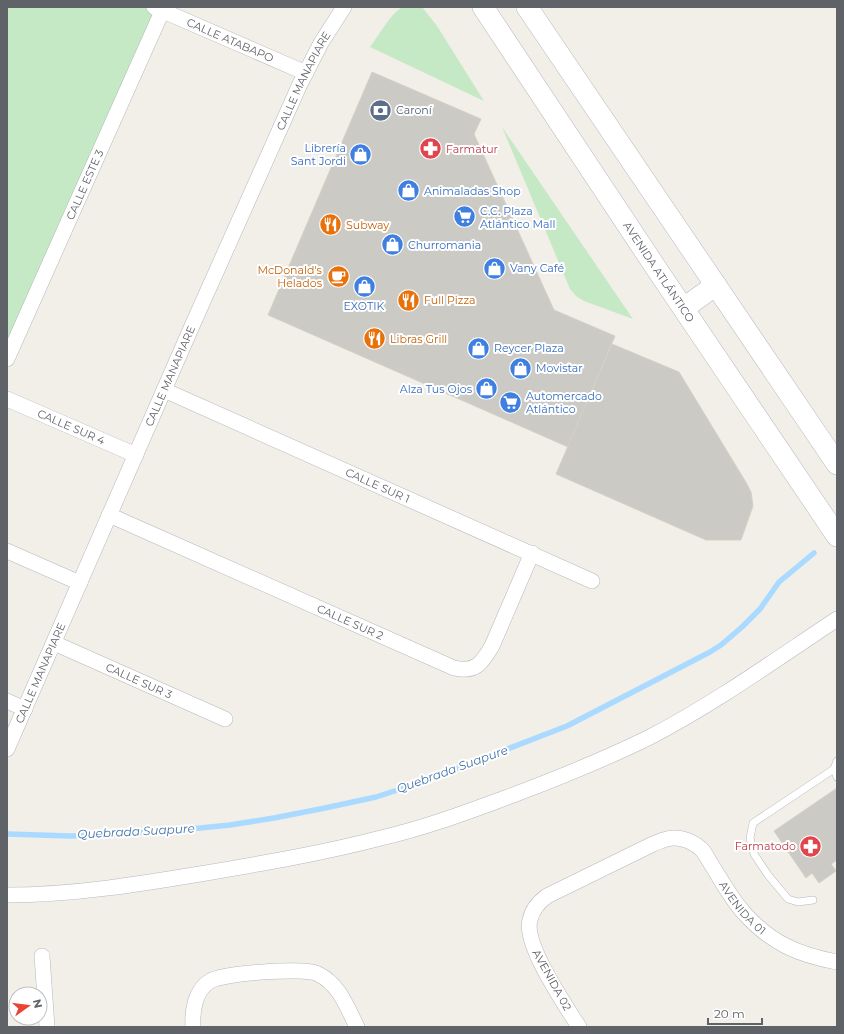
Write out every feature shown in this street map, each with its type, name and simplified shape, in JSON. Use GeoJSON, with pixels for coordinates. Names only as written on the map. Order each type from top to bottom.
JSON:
{"type":"FeatureCollection","features":[{"type":"Feature","properties":{"kind":"main road","name":"AVENIDA ATLÁNTICO"},"geometry":{"type":"LineString","coordinates":[[483,7],[837,536]]}},
{"type":"Feature","properties":{"kind":"main road"},"geometry":{"type":"LineString","coordinates":[[528,7],[837,464]]}},
{"type":"Feature","properties":{"kind":"main road"},"geometry":{"type":"LineString","coordinates":[[684,308],[716,285]]}},
{"type":"Feature","properties":{"kind":"street","name":"CALLE MANAPIARE"},"geometry":{"type":"LineString","coordinates":[[7,750],[195,319],[306,73],[321,43],[344,7]]}},
{"type":"Feature","properties":{"kind":"street","name":"CALLE ATABAPO"},"geometry":{"type":"LineString","coordinates":[[160,8],[306,73]]}},
{"type":"Feature","properties":{"kind":"street","name":"CALLE ESTE 3"},"geometry":{"type":"LineString","coordinates":[[7,359],[160,8]]}},
{"type":"Feature","properties":{"kind":"street","name":"CALLE SUR 1"},"geometry":{"type":"LineString","coordinates":[[164,390],[592,581]]}},
{"type":"Feature","properties":{"kind":"street","name":"CALLE SUR 4"},"geometry":{"type":"LineString","coordinates":[[7,399],[136,455]]}},
{"type":"Feature","properties":{"kind":"street","name":"CALLE SUR 2"},"geometry":{"type":"LineString","coordinates":[[109,515],[454,668],[463,670],[480,664],[492,646],[532,553]]}},
{"type":"Feature","properties":{"kind":"street"},"geometry":{"type":"LineString","coordinates":[[7,551],[80,583]]}},
{"type":"Feature","properties":{"kind":"street"},"geometry":{"type":"LineString","coordinates":[[7,895],[77,892],[233,869],[383,838],[446,820],[554,779],[648,738],[709,703],[837,619]]}},
{"type":"Feature","properties":{"kind":"street","name":"CALLE SUR 3"},"geometry":{"type":"LineString","coordinates":[[54,642],[225,719]]}},
{"type":"Feature","properties":{"kind":"street"},"geometry":{"type":"LineString","coordinates":[[7,701],[25,709]]}},
{"type":"Feature","properties":{"kind":"street","name":"AVENIDA 01"},"geometry":{"type":"LineString","coordinates":[[534,909],[539,902],[548,896],[653,844],[674,837],[693,843],[702,850],[733,899],[745,914],[774,940],[787,948],[800,953],[837,962]]}},
{"type":"Feature","properties":{"kind":"street","name":"AVENIDA 02"},"geometry":{"type":"LineString","coordinates":[[534,909],[529,921],[530,933],[535,951],[579,1027]]}},
{"type":"Feature","properties":{"kind":"street"},"geometry":{"type":"LineString","coordinates":[[42,956],[47,1027]]}},
{"type":"Feature","properties":{"kind":"street"},"geometry":{"type":"LineString","coordinates":[[193,1027],[192,1018],[195,1003],[204,986],[211,980],[245,974],[282,971],[309,971],[317,973],[333,984],[357,1027]]}},
{"type":"Feature","properties":{"kind":"lane"},"geometry":{"type":"LineString","coordinates":[[814,900],[798,902],[788,899],[768,875],[754,854],[750,838],[754,823],[834,769],[837,761]]}},
{"type":"Feature","properties":{"kind":"lane"},"geometry":{"type":"LineString","coordinates":[[834,769],[837,778]]}},
{"type":"Feature","properties":{"kind":"green space"},"geometry":{"type":"Polygon","coordinates":[[[7,7],[154,7],[162,11],[7,359],[7,7]]]}},
{"type":"Feature","properties":{"kind":"green space"},"geometry":{"type":"Polygon","coordinates":[[[402,7],[422,7],[437,26],[484,101],[370,47],[389,20],[402,7]]]}},
{"type":"Feature","properties":{"kind":"green space"},"geometry":{"type":"Polygon","coordinates":[[[502,127],[633,319],[584,301],[576,296],[570,289],[502,127]]]}},
{"type":"Feature","properties":{"kind":"building"},"geometry":{"type":"Polygon","coordinates":[[[372,72],[481,119],[474,134],[554,310],[615,336],[568,447],[268,315],[372,72]]]}},
{"type":"Feature","properties":{"kind":"building"},"geometry":{"type":"Polygon","coordinates":[[[612,344],[679,372],[751,492],[753,506],[741,540],[706,540],[556,474],[612,344]]]}},
{"type":"Feature","properties":{"kind":"building","name":"Farmatodo"},"geometry":{"type":"Polygon","coordinates":[[[837,788],[837,860],[831,864],[836,871],[819,883],[812,873],[806,878],[774,831],[837,788]]]}},
{"type":"Feature","properties":{"kind":"waterway","name":"Quebrada Suapure"},"geometry":{"type":"LineString","coordinates":[[7,834],[70,836],[106,835],[230,825],[274,818],[376,797],[422,782],[567,726],[710,652],[721,645],[742,627],[760,609],[779,582],[814,553]]}},
{"type":"Feature","properties":{"kind":"place","name":"Caroní"},"geometry":{"type":"Point","coordinates":[381,110]}},
{"type":"Feature","properties":{"kind":"place","name":"Farmatur"},"geometry":{"type":"Point","coordinates":[430,149]}},
{"type":"Feature","properties":{"kind":"place","name":"Librería Sant Jordi"},"geometry":{"type":"Point","coordinates":[361,154]}},
{"type":"Feature","properties":{"kind":"place","name":"Animaladas Shop"},"geometry":{"type":"Point","coordinates":[409,191]}},
{"type":"Feature","properties":{"kind":"place","name":"C.C. Plaza Atlántico Mall"},"geometry":{"type":"Point","coordinates":[465,217]}},
{"type":"Feature","properties":{"kind":"place","name":"Subway"},"geometry":{"type":"Point","coordinates":[331,225]}},
{"type":"Feature","properties":{"kind":"place","name":"Churromania"},"geometry":{"type":"Point","coordinates":[393,245]}},
{"type":"Feature","properties":{"kind":"place","name":"Vany Café"},"geometry":{"type":"Point","coordinates":[495,268]}},
{"type":"Feature","properties":{"kind":"place","name":"McDonald's Helados"},"geometry":{"type":"Point","coordinates":[338,276]}},
{"type":"Feature","properties":{"kind":"place","name":"EXOTIK"},"geometry":{"type":"Point","coordinates":[364,286]}},
{"type":"Feature","properties":{"kind":"place","name":"Full Pizza"},"geometry":{"type":"Point","coordinates":[409,300]}},
{"type":"Feature","properties":{"kind":"place","name":"Libras Grill"},"geometry":{"type":"Point","coordinates":[374,339]}},
{"type":"Feature","properties":{"kind":"place","name":"Reycer Plaza"},"geometry":{"type":"Point","coordinates":[478,348]}},
{"type":"Feature","properties":{"kind":"place","name":"Movistar"},"geometry":{"type":"Point","coordinates":[520,368]}},
{"type":"Feature","properties":{"kind":"place","name":"Alza Tus Ojos"},"geometry":{"type":"Point","coordinates":[487,389]}},
{"type":"Feature","properties":{"kind":"place","name":"Automercado Atlántico"},"geometry":{"type":"Point","coordinates":[510,402]}},
{"type":"Feature","properties":{"kind":"place","name":"Farmatodo"},"geometry":{"type":"Point","coordinates":[811,846]}}]}
